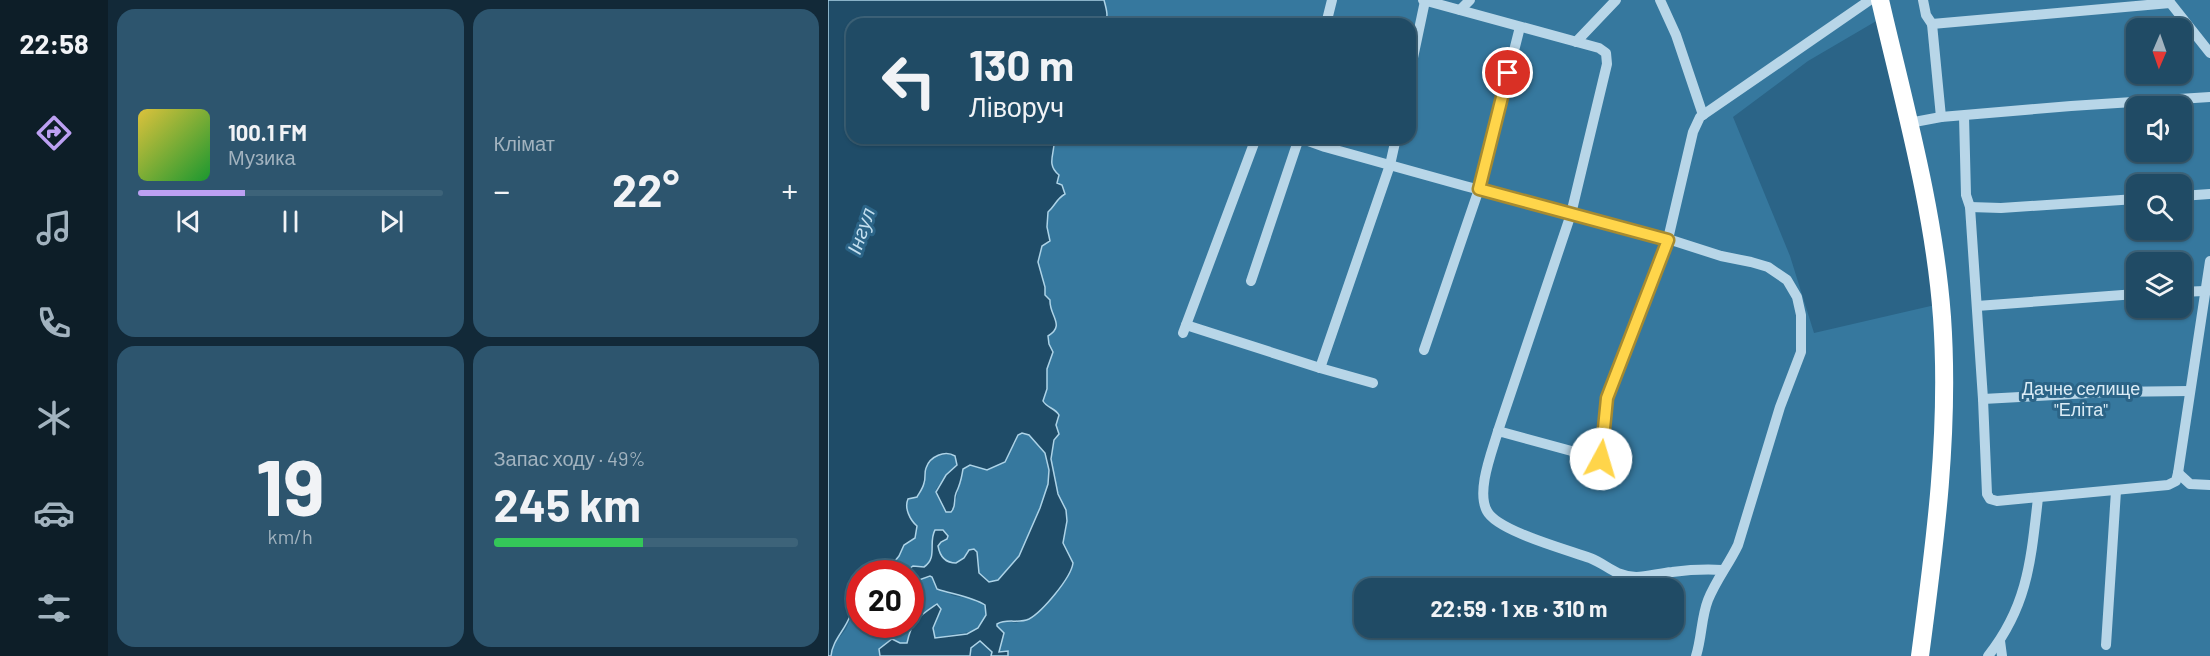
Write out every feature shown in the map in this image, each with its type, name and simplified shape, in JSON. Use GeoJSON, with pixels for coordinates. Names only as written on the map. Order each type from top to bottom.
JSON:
{"type":"FeatureCollection","features":[{"type":"Feature","properties":{"kind":"highway"},"geometry":{"type":"LineString","coordinates":[[1880,0],[1909,123],[1935,253],[1943,343],[1941,495],[1920,656]]}},
{"type":"Feature","properties":{"kind":"lane"},"geometry":{"type":"LineString","coordinates":[[1328,18],[1332,0]]}},
{"type":"Feature","properties":{"kind":"lane"},"geometry":{"type":"LineString","coordinates":[[1416,41],[1424,0],[1599,48],[1606,53],[1608,64],[1571,214],[1498,431],[1483,487],[1486,510],[1497,522],[1528,537],[1593,559],[1610,570],[1627,576],[1648,577],[1671,572],[1722,570]]}},
{"type":"Feature","properties":{"kind":"lane"},"geometry":{"type":"LineString","coordinates":[[1460,10],[1470,0]]}},
{"type":"Feature","properties":{"kind":"lane"},"geometry":{"type":"LineString","coordinates":[[1576,42],[1616,0]]}},
{"type":"Feature","properties":{"kind":"lane"},"geometry":{"type":"LineString","coordinates":[[1660,0],[1676,35],[1703,115]]}},
{"type":"Feature","properties":{"kind":"lane"},"geometry":{"type":"LineString","coordinates":[[1498,431],[1601,459],[1607,398],[1668,240],[1693,132],[1700,117],[1870,0]]}},
{"type":"Feature","properties":{"kind":"lane"},"geometry":{"type":"LineString","coordinates":[[1923,0],[1926,15],[1932,24],[1941,117]]}},
{"type":"Feature","properties":{"kind":"lane"},"geometry":{"type":"LineString","coordinates":[[1932,24],[2169,1],[2210,53]]}},
{"type":"Feature","properties":{"kind":"lane"},"geometry":{"type":"LineString","coordinates":[[1424,350],[1479,189],[1520,27]]}},
{"type":"Feature","properties":{"kind":"lane"},"geometry":{"type":"LineString","coordinates":[[1909,123],[1941,117],[2210,97]]}},
{"type":"Feature","properties":{"kind":"lane"},"geometry":{"type":"LineString","coordinates":[[1964,116],[1966,195],[1970,207],[1990,499],[1997,501],[2169,486],[2176,481],[2210,261]]}},
{"type":"Feature","properties":{"kind":"lane"},"geometry":{"type":"LineString","coordinates":[[1254,144],[1184,329],[1373,383]]}},
{"type":"Feature","properties":{"kind":"lane"},"geometry":{"type":"LineString","coordinates":[[1251,281],[1297,144]]}},
{"type":"Feature","properties":{"kind":"lane"},"geometry":{"type":"LineString","coordinates":[[1316,144],[1751,262],[1779,274],[1792,288],[1801,315],[1801,352],[1780,407],[1738,545],[1722,570],[1703,615],[1696,656]]}},
{"type":"Feature","properties":{"kind":"lane"},"geometry":{"type":"LineString","coordinates":[[1320,368],[1390,165],[1395,144]]}},
{"type":"Feature","properties":{"kind":"lane"},"geometry":{"type":"LineString","coordinates":[[2192,195],[2210,194]]}},
{"type":"Feature","properties":{"kind":"lane"},"geometry":{"type":"LineString","coordinates":[[1970,207],[2001,208],[2126,200]]}},
{"type":"Feature","properties":{"kind":"lane"},"geometry":{"type":"LineString","coordinates":[[2192,292],[2204,291]]}},
{"type":"Feature","properties":{"kind":"lane"},"geometry":{"type":"LineString","coordinates":[[1977,306],[2126,295]]}},
{"type":"Feature","properties":{"kind":"lane"},"geometry":{"type":"LineString","coordinates":[[1983,399],[2108,392],[2190,391]]}},
{"type":"Feature","properties":{"kind":"lane"},"geometry":{"type":"LineString","coordinates":[[2178,473],[2190,484],[2210,485]]}},
{"type":"Feature","properties":{"kind":"lane"},"geometry":{"type":"LineString","coordinates":[[2106,645],[2116,491]]}},
{"type":"Feature","properties":{"kind":"lane"},"geometry":{"type":"LineString","coordinates":[[1988,656],[2000,640],[2019,603],[2031,565],[2038,498]]}},
{"type":"Feature","properties":{"kind":"lane"},"geometry":{"type":"LineString","coordinates":[[2000,640],[2002,656]]}},
{"type":"Feature","properties":{"kind":"green space"},"geometry":{"type":"Polygon","coordinates":[[[1104,0],[1873,0],[1878,20],[1808,61],[1733,117],[1790,256],[1814,333],[1935,305],[1939,419],[1914,656],[1008,656],[1009,653],[999,652],[1003,638],[997,624],[1006,621],[1016,623],[1028,619],[1045,607],[1067,578],[1072,560],[1063,543],[1067,516],[1056,486],[1052,463],[1053,447],[1059,434],[1056,425],[1059,418],[1043,401],[1047,369],[1052,356],[1048,336],[1053,333],[1054,317],[1050,310],[1050,301],[1045,296],[1039,259],[1049,235],[1048,212],[1059,178],[1052,162],[1055,144],[1416,144],[1416,18],[1107,18],[1104,0]]]}},
{"type":"Feature","properties":{"kind":"green space","name":"Дачне селище \"Еліта\""},"geometry":{"type":"Polygon","coordinates":[[[1886,0],[2210,0],[2210,656],[1927,656],[1949,344],[1886,0]]]}},
{"type":"Feature","properties":{"kind":"green space"},"geometry":{"type":"Polygon","coordinates":[[[1022,433],[1029,435],[1045,453],[1049,470],[1048,484],[1019,556],[998,580],[989,582],[982,578],[978,568],[978,556],[969,550],[960,562],[947,562],[939,554],[938,546],[948,536],[933,547],[931,560],[927,566],[924,566],[924,560],[896,560],[904,545],[915,538],[917,526],[909,514],[907,501],[914,497],[925,478],[926,468],[935,456],[952,454],[957,461],[955,468],[946,475],[936,489],[944,509],[955,504],[963,469],[966,465],[983,469],[1015,444],[1018,435],[1022,433]]]}},
{"type":"Feature","properties":{"kind":"green space"},"geometry":{"type":"Polygon","coordinates":[[[933,577],[940,590],[954,596],[974,599],[985,605],[987,609],[982,623],[974,630],[935,638],[933,628],[941,609],[937,604],[924,613],[924,578],[933,577]]]}},
{"type":"Feature","properties":{"kind":"green space"},"geometry":{"type":"Polygon","coordinates":[[[846,629],[846,638],[909,638],[907,643],[886,644],[879,652],[880,656],[831,656],[833,646],[846,629]]]}},
{"type":"Feature","properties":{"kind":"water","name":"Інгул"},"geometry":{"type":"Polygon","coordinates":[[[828,0],[1104,0],[1106,18],[846,18],[846,144],[1054,144],[1053,167],[1059,175],[1057,183],[1062,185],[1065,194],[1048,212],[1047,227],[1050,241],[1042,246],[1038,262],[1045,295],[1050,300],[1056,324],[1056,328],[1048,336],[1053,352],[1047,369],[1047,389],[1043,401],[1059,415],[1056,425],[1059,434],[1054,440],[1051,459],[1058,494],[1066,510],[1067,521],[1063,543],[1073,563],[1062,585],[1035,615],[1025,620],[1005,621],[997,624],[1004,633],[999,652],[1008,651],[1008,656],[991,656],[992,652],[980,641],[971,648],[970,656],[880,656],[879,649],[892,639],[900,643],[907,643],[908,638],[924,638],[924,613],[937,604],[941,609],[933,628],[935,638],[967,634],[978,628],[986,615],[985,605],[937,589],[932,577],[924,578],[924,567],[932,555],[935,530],[943,530],[948,536],[938,546],[944,559],[956,563],[964,558],[969,550],[974,549],[977,552],[979,573],[989,582],[998,580],[1019,556],[1048,484],[1049,470],[1045,453],[1029,435],[1022,433],[1018,435],[1005,462],[987,470],[970,465],[963,469],[954,507],[951,512],[946,512],[936,492],[946,475],[957,465],[955,456],[951,454],[934,457],[926,468],[925,481],[917,497],[908,499],[907,502],[908,514],[917,526],[915,538],[904,545],[896,560],[846,560],[846,624],[834,645],[831,656],[828,656],[828,0]]]}},
{"type":"Feature","properties":{"kind":"route"},"geometry":{"type":"LineString","coordinates":[[1508,73],[1479,189],[1668,240],[1607,398],[1601,459]]}}]}
